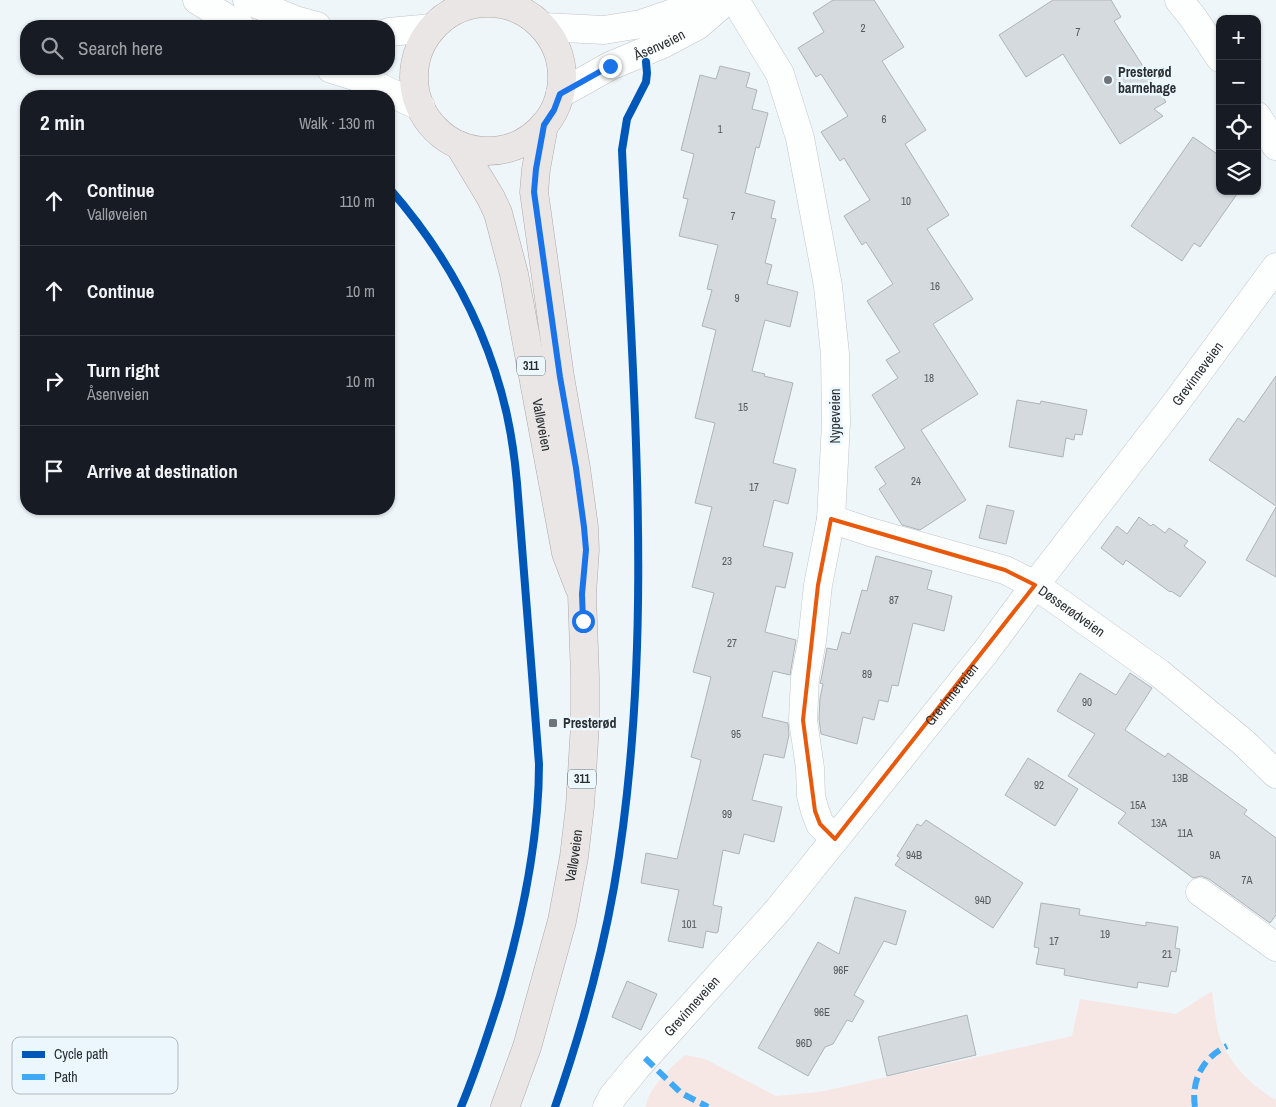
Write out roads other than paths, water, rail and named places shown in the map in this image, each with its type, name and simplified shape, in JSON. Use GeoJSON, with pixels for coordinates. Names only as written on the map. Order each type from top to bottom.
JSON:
{"type":"FeatureCollection","features":[{"type":"Feature","properties":{"kind":"main road"},"geometry":{"type":"LineString","coordinates":[[445,14],[466,6],[483,3],[500,4],[535,15]]}},
{"type":"Feature","properties":{"kind":"main road","name":"311"},"geometry":{"type":"LineString","coordinates":[[445,14],[422,42],[416,58],[414,74],[416,91],[421,107],[430,123],[443,136],[459,145],[474,150],[490,151],[505,149],[526,140],[544,125],[554,110],[560,94],[562,76],[560,58],[554,42],[535,15]]}},
{"type":"Feature","properties":{"kind":"main road","name":"Valløveien"},"geometry":{"type":"LineString","coordinates":[[505,1107],[527,1047],[562,921],[574,857],[580,806],[585,724],[582,594],[586,550],[584,527],[535,201],[536,169],[544,125]]}},
{"type":"Feature","properties":{"kind":"main road","name":"Valløveien"},"geometry":{"type":"LineString","coordinates":[[459,145],[491,198],[502,229],[514,274],[566,553],[582,594]]}},
{"type":"Feature","properties":{"kind":"street"},"geometry":{"type":"LineString","coordinates":[[197,0],[230,20]]}},
{"type":"Feature","properties":{"kind":"street"},"geometry":{"type":"LineString","coordinates":[[247,0],[295,20]]}},
{"type":"Feature","properties":{"kind":"street","name":"Åsenveien"},"geometry":{"type":"LineString","coordinates":[[535,15],[604,30],[642,24],[711,0]]}},
{"type":"Feature","properties":{"kind":"street","name":"Åsenveien"},"geometry":{"type":"LineString","coordinates":[[560,94],[610,66],[665,43],[696,26],[727,0]]}},
{"type":"Feature","properties":{"kind":"street","name":"Nypeveien"},"geometry":{"type":"LineString","coordinates":[[735,0],[780,74],[800,138],[826,276],[834,354],[836,423],[831,518],[818,585],[812,641],[805,678],[802,720],[810,768],[811,796],[815,811],[820,824],[835,839]]}},
{"type":"Feature","properties":{"kind":"street"},"geometry":{"type":"LineString","coordinates":[[1179,0],[1216,52]]}},
{"type":"Feature","properties":{"kind":"street"},"geometry":{"type":"LineString","coordinates":[[395,30],[445,14]]}},
{"type":"Feature","properties":{"kind":"street"},"geometry":{"type":"LineString","coordinates":[[348,75],[385,90]]}},
{"type":"Feature","properties":{"kind":"street"},"geometry":{"type":"LineString","coordinates":[[395,95],[421,107]]}},
{"type":"Feature","properties":{"kind":"street"},"geometry":{"type":"LineString","coordinates":[[1261,122],[1276,146]]}},
{"type":"Feature","properties":{"kind":"street","name":"Grevinneveien"},"geometry":{"type":"LineString","coordinates":[[607,1107],[613,1096],[636,1068],[778,910],[987,650],[1034,585],[1175,404],[1276,267]]}},
{"type":"Feature","properties":{"kind":"street","name":"Døsserødveien"},"geometry":{"type":"LineString","coordinates":[[831,518],[870,532],[1005,570],[1034,585],[1159,674],[1243,742],[1276,774]]}},
{"type":"Feature","properties":{"kind":"street"},"geometry":{"type":"LineString","coordinates":[[1200,892],[1276,947]]}},
{"type":"Feature","properties":{"kind":"place","name":"Presterød barnehage"},"geometry":{"type":"Point","coordinates":[1108,80]}},
{"type":"Feature","properties":{"kind":"place","name":"Presterød"},"geometry":{"type":"Point","coordinates":[553,723]}}]}
